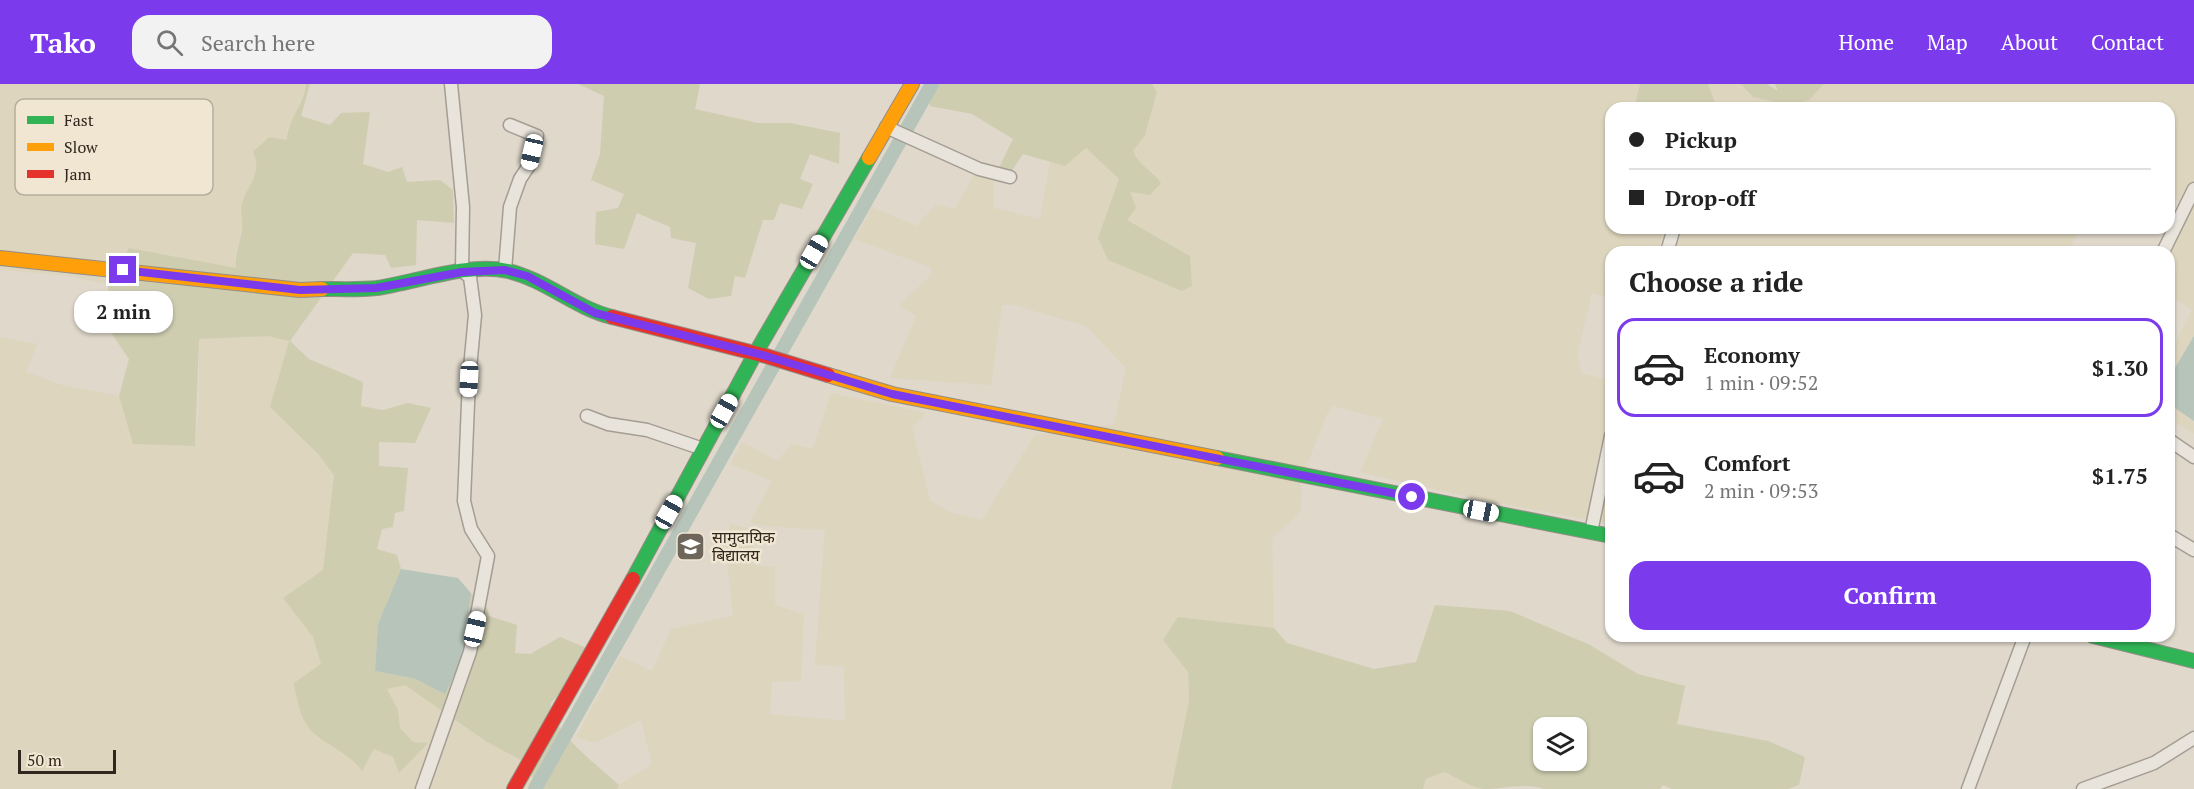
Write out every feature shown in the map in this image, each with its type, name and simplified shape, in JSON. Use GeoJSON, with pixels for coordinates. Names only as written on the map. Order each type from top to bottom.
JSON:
{"type":"FeatureCollection","features":[{"type":"Feature","properties":{"kind":"main road"},"geometry":{"type":"LineString","coordinates":[[514,789],[590,658],[703,450],[760,355],[912,84]]}},
{"type":"Feature","properties":{"kind":"main road"},"geometry":{"type":"LineString","coordinates":[[0,258],[300,290],[376,288],[462,272],[505,270],[527,276],[595,313],[760,355],[892,394],[1605,535]]}},
{"type":"Feature","properties":{"kind":"main road"},"geometry":{"type":"LineString","coordinates":[[2117,642],[2194,661]]}},
{"type":"Feature","properties":{"kind":"street"},"geometry":{"type":"LineString","coordinates":[[422,789],[470,652],[488,556],[471,529],[464,501],[475,315],[470,277],[462,272],[462,207],[451,84]]}},
{"type":"Feature","properties":{"kind":"street"},"geometry":{"type":"LineString","coordinates":[[505,270],[505,245],[510,207],[520,179],[530,164],[537,136],[510,125]]}},
{"type":"Feature","properties":{"kind":"street"},"geometry":{"type":"LineString","coordinates":[[886,128],[979,169],[1010,177]]}},
{"type":"Feature","properties":{"kind":"street"},"geometry":{"type":"LineString","coordinates":[[2175,228],[2194,189]]}},
{"type":"Feature","properties":{"kind":"street"},"geometry":{"type":"LineString","coordinates":[[587,416],[608,424],[647,430],[703,450]]}},
{"type":"Feature","properties":{"kind":"street"},"geometry":{"type":"LineString","coordinates":[[2175,444],[2194,457]]}},
{"type":"Feature","properties":{"kind":"street"},"geometry":{"type":"LineString","coordinates":[[1591,532],[1605,465]]}},
{"type":"Feature","properties":{"kind":"street"},"geometry":{"type":"LineString","coordinates":[[2175,539],[2194,550]]}},
{"type":"Feature","properties":{"kind":"street"},"geometry":{"type":"LineString","coordinates":[[1968,789],[2023,642]]}},
{"type":"Feature","properties":{"kind":"street"},"geometry":{"type":"LineString","coordinates":[[2083,789],[2154,763],[2194,738]]}},
{"type":"Feature","properties":{"kind":"shaded area"},"geometry":{"type":"Polygon","coordinates":[[[0,84],[306,84],[297,114],[287,129],[287,141],[258,162],[256,176],[241,205],[242,225],[235,258],[236,268],[129,248],[108,285],[69,276],[0,270],[0,84]]]}},
{"type":"Feature","properties":{"kind":"shaded area"},"geometry":{"type":"Polygon","coordinates":[[[1152,84],[1640,84],[1636,102],[1605,102],[1605,234],[1663,234],[1660,246],[1605,246],[1605,297],[1592,293],[1577,354],[1582,373],[1605,379],[1605,523],[1478,499],[1360,472],[1383,419],[1333,406],[1327,414],[1300,482],[1302,494],[1300,512],[1272,538],[1274,628],[1179,617],[1163,640],[1188,672],[1189,701],[1171,789],[617,789],[619,785],[652,764],[641,720],[595,743],[576,737],[620,656],[652,671],[671,629],[733,616],[726,549],[730,524],[754,530],[753,565],[775,567],[775,605],[804,614],[801,681],[772,682],[770,714],[845,721],[844,667],[815,664],[825,530],[764,526],[750,522],[772,481],[730,464],[742,442],[778,461],[791,444],[813,449],[831,393],[926,413],[912,427],[930,500],[949,512],[982,520],[1035,435],[1114,424],[1126,368],[1086,326],[1014,305],[1002,305],[991,385],[890,378],[916,316],[899,306],[930,276],[932,268],[855,239],[872,207],[916,226],[936,205],[955,209],[975,173],[993,178],[994,208],[1040,219],[1050,162],[1065,166],[1086,147],[1119,179],[1098,238],[1190,256],[1127,220],[1130,192],[1155,173],[1138,163],[1133,151],[1145,135],[1157,92],[1152,84]]]}},
{"type":"Feature","properties":{"kind":"shaded area"},"geometry":{"type":"Polygon","coordinates":[[[1708,84],[1741,84],[1753,97],[1809,100],[1824,84],[2194,84],[2194,433],[2175,422],[2175,343],[2192,310],[2175,299],[2175,246],[2158,246],[2164,234],[2175,234],[2175,212],[2180,202],[2175,199],[2175,102],[1715,102],[1708,84]]]}},
{"type":"Feature","properties":{"kind":"shaded area"},"geometry":{"type":"Polygon","coordinates":[[[1677,234],[2077,234],[2071,246],[1673,246],[1677,234]]]}},
{"type":"Feature","properties":{"kind":"shaded area"},"geometry":{"type":"Polygon","coordinates":[[[270,336],[289,341],[270,407],[318,454],[334,475],[323,570],[283,598],[314,637],[321,664],[315,734],[353,759],[361,770],[374,749],[393,757],[399,772],[427,743],[413,742],[400,729],[398,710],[387,688],[405,685],[487,742],[523,761],[539,789],[0,789],[0,337],[37,344],[26,372],[62,385],[119,396],[133,444],[195,446],[199,408],[199,339],[270,336]]]}},
{"type":"Feature","properties":{"kind":"shaded area"},"geometry":{"type":"Polygon","coordinates":[[[2194,336],[2194,421],[2175,408],[2175,368],[2194,336]]]}},
{"type":"Feature","properties":{"kind":"shaded area"},"geometry":{"type":"Polygon","coordinates":[[[401,569],[458,578],[471,593],[462,658],[445,694],[416,679],[375,671],[378,624],[401,569]]]}},
{"type":"Feature","properties":{"kind":"shaded area"},"geometry":{"type":"Polygon","coordinates":[[[1444,772],[1481,789],[1423,789],[1426,779],[1444,772]]]}},
{"type":"Feature","properties":{"kind":"green space"},"geometry":{"type":"Polygon","coordinates":[[[306,84],[310,84],[301,116],[330,125],[341,113],[370,112],[363,164],[388,172],[402,167],[407,182],[440,180],[453,190],[454,223],[417,220],[416,265],[391,268],[385,255],[353,253],[290,341],[309,359],[363,382],[361,406],[383,410],[408,403],[431,408],[415,443],[379,442],[379,466],[408,468],[404,511],[395,513],[393,527],[382,529],[377,549],[397,555],[401,569],[378,624],[375,671],[416,679],[462,657],[471,593],[487,607],[489,616],[517,625],[515,653],[530,654],[560,637],[589,649],[578,673],[551,703],[552,713],[557,724],[577,747],[619,785],[617,789],[539,789],[523,761],[487,742],[405,685],[387,689],[398,710],[400,728],[413,742],[428,743],[399,773],[393,757],[374,749],[362,771],[311,730],[303,718],[294,683],[321,664],[313,637],[283,598],[323,570],[334,475],[318,454],[270,407],[289,341],[269,336],[199,339],[195,446],[133,444],[119,396],[129,359],[112,334],[108,285],[129,248],[236,268],[242,228],[241,205],[254,178],[256,166],[253,152],[269,137],[287,140],[306,84]]]}},
{"type":"Feature","properties":{"kind":"green space"},"geometry":{"type":"Polygon","coordinates":[[[578,84],[700,84],[695,109],[758,123],[790,123],[840,133],[839,164],[810,154],[800,179],[813,184],[802,209],[780,203],[774,220],[763,220],[745,278],[735,276],[731,296],[709,299],[688,288],[696,243],[671,238],[670,227],[637,213],[624,249],[595,244],[596,212],[618,208],[624,194],[591,180],[600,154],[604,96],[578,84]]]}},
{"type":"Feature","properties":{"kind":"green space"},"geometry":{"type":"Polygon","coordinates":[[[930,84],[1152,84],[1157,92],[1145,135],[1133,151],[1161,183],[1150,195],[1130,192],[1136,208],[1127,220],[1190,256],[1192,286],[1182,291],[1108,260],[1098,238],[1119,179],[1086,148],[1065,166],[1023,154],[1011,172],[999,168],[1013,139],[972,114],[930,106],[930,84]]]}},
{"type":"Feature","properties":{"kind":"green space"},"geometry":{"type":"Polygon","coordinates":[[[1640,84],[1708,84],[1715,102],[1636,102],[1640,84]]]}},
{"type":"Feature","properties":{"kind":"green space"},"geometry":{"type":"Polygon","coordinates":[[[1741,84],[1767,84],[1778,91],[1775,84],[1824,84],[1809,100],[1801,102],[1775,102],[1753,97],[1741,84]]]}},
{"type":"Feature","properties":{"kind":"green space"},"geometry":{"type":"Polygon","coordinates":[[[1435,605],[1510,611],[1590,645],[1638,674],[1685,686],[1677,724],[1768,741],[1805,757],[1799,785],[1788,789],[1672,789],[1663,785],[1660,789],[1543,789],[1523,786],[1483,789],[1444,772],[1426,779],[1423,789],[1171,789],[1189,701],[1188,672],[1163,640],[1178,617],[1274,628],[1287,643],[1374,669],[1416,662],[1435,605]]]}},
{"type":"Feature","properties":{"kind":"waterway"},"geometry":{"type":"LineString","coordinates":[[535,789],[932,84]]}},
{"type":"Feature","properties":{"kind":"traffic: fast"},"geometry":{"type":"LineString","coordinates":[[633,579],[755,354],[869,158]]}},
{"type":"Feature","properties":{"kind":"traffic: fast"},"geometry":{"type":"LineString","coordinates":[[322,289],[377,288],[460,271],[493,269],[522,275],[585,307],[612,317]]}},
{"type":"Feature","properties":{"kind":"traffic: fast"},"geometry":{"type":"LineString","coordinates":[[1217,458],[1605,535]]}},
{"type":"Feature","properties":{"kind":"traffic: fast"},"geometry":{"type":"LineString","coordinates":[[2117,642],[2194,661]]}},
{"type":"Feature","properties":{"kind":"traffic: slow"},"geometry":{"type":"LineString","coordinates":[[869,158],[912,84]]}},
{"type":"Feature","properties":{"kind":"traffic: slow"},"geometry":{"type":"LineString","coordinates":[[0,258],[300,290],[322,289]]}},
{"type":"Feature","properties":{"kind":"traffic: slow"},"geometry":{"type":"LineString","coordinates":[[828,375],[892,394],[1217,458]]}},
{"type":"Feature","properties":{"kind":"traffic: jam"},"geometry":{"type":"LineString","coordinates":[[612,317],[766,356],[828,375]]}},
{"type":"Feature","properties":{"kind":"traffic: jam"},"geometry":{"type":"LineString","coordinates":[[514,789],[633,579]]}},
{"type":"Feature","properties":{"kind":"place","name":"सामुदायिक बिद्यालय"},"geometry":{"type":"Point","coordinates":[691,546]}},
{"type":"Feature","properties":{"kind":"route"},"geometry":{"type":"LineString","coordinates":[[123,270],[300,290],[376,288],[462,272],[505,270],[527,276],[595,313],[766,356],[892,394],[1412,497]]}}]}
